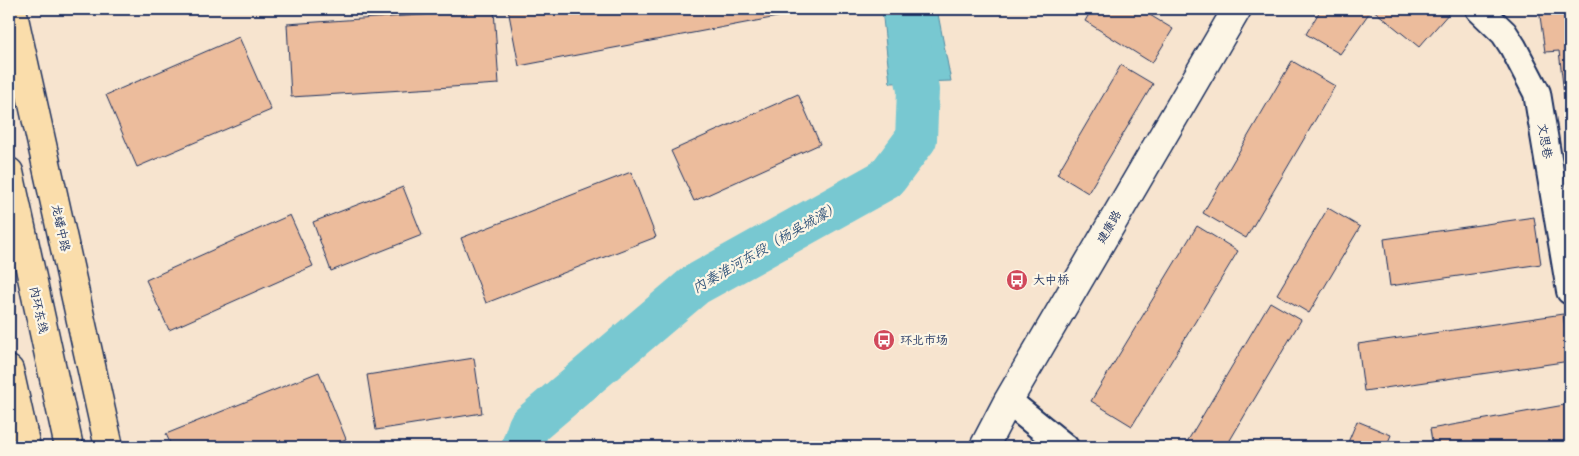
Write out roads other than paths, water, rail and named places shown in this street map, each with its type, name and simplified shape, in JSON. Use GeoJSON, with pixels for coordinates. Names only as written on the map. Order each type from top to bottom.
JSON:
{"type":"FeatureCollection","features":[{"type":"Feature","properties":{"kind":"main road","name":"龙蟠中路"},"geometry":{"type":"LineString","coordinates":[[12,9],[109,447]]}},
{"type":"Feature","properties":{"kind":"main road","name":"建康路"},"geometry":{"type":"LineString","coordinates":[[984,447],[1008,401],[1237,9]]}},
{"type":"Feature","properties":{"kind":"main road","name":"内环东线"},"geometry":{"type":"LineString","coordinates":[[9,172],[69,447]]}},
{"type":"Feature","properties":{"kind":"main road"},"geometry":{"type":"LineString","coordinates":[[9,370],[26,447]]}},
{"type":"Feature","properties":{"kind":"street","name":"文思巷"},"geometry":{"type":"LineString","coordinates":[[1479,9],[1504,33],[1513,46],[1537,93],[1570,291]]}},
{"type":"Feature","properties":{"kind":"street"},"geometry":{"type":"LineString","coordinates":[[1008,401],[1065,447]]}},
{"type":"Feature","properties":{"kind":"water"},"geometry":{"type":"Polygon","coordinates":[[[882,9],[937,9],[951,81],[890,83],[882,9]]]}},
{"type":"Feature","properties":{"kind":"waterway","name":"内秦淮河东段（杨吴城濠）"},"geometry":{"type":"LineString","coordinates":[[522,447],[529,426],[695,285],[886,179],[916,139],[918,90],[903,9]]}},
{"type":"Feature","properties":{"kind":"place","name":"大中桥"},"geometry":{"type":"Point","coordinates":[1017,280]}},
{"type":"Feature","properties":{"kind":"place","name":"环北市场"},"geometry":{"type":"Point","coordinates":[884,340]}}]}
